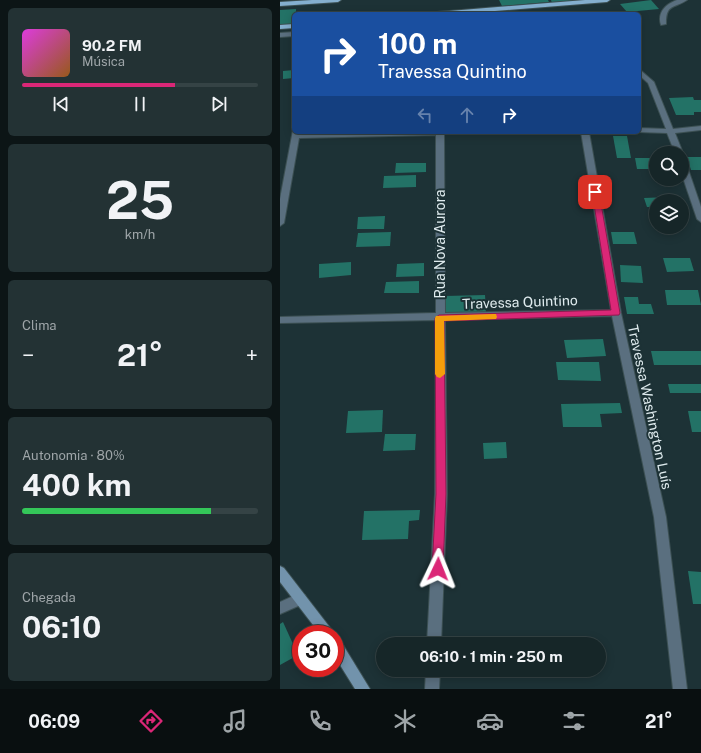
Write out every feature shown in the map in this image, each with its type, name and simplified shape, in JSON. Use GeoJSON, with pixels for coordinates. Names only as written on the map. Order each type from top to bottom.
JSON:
{"type":"FeatureCollection","features":[{"type":"Feature","properties":{"kind":"main road"},"geometry":{"type":"LineString","coordinates":[[280,4],[338,0]]}},
{"type":"Feature","properties":{"kind":"main road"},"geometry":{"type":"LineString","coordinates":[[461,12],[608,0]]}},
{"type":"Feature","properties":{"kind":"main road"},"geometry":{"type":"LineString","coordinates":[[280,27],[292,26]]}},
{"type":"Feature","properties":{"kind":"main road"},"geometry":{"type":"LineString","coordinates":[[280,572],[321,625]]}},
{"type":"Feature","properties":{"kind":"main road"},"geometry":{"type":"LineString","coordinates":[[344,660],[362,689]]}},
{"type":"Feature","properties":{"kind":"street"},"geometry":{"type":"LineString","coordinates":[[663,24],[662,15],[668,6],[684,0]]}},
{"type":"Feature","properties":{"kind":"street"},"geometry":{"type":"LineString","coordinates":[[280,35],[292,34]]}},
{"type":"Feature","properties":{"kind":"street"},"geometry":{"type":"LineString","coordinates":[[641,73],[651,82],[677,146]]}},
{"type":"Feature","properties":{"kind":"street"},"geometry":{"type":"LineString","coordinates":[[641,130],[672,131],[701,128]]}},
{"type":"Feature","properties":{"kind":"street"},"geometry":{"type":"LineString","coordinates":[[280,223],[296,134]]}},
{"type":"Feature","properties":{"kind":"street","name":"Rua Nova Aurora"},"geometry":{"type":"LineString","coordinates":[[434,637],[441,494],[439,318],[440,134]]}},
{"type":"Feature","properties":{"kind":"street","name":"Travessa Washington Luís"},"geometry":{"type":"LineString","coordinates":[[585,134],[616,313],[660,517],[680,689]]}},
{"type":"Feature","properties":{"kind":"street"},"geometry":{"type":"LineString","coordinates":[[689,184],[701,219]]}},
{"type":"Feature","properties":{"kind":"street","name":"Travessa Quintino"},"geometry":{"type":"LineString","coordinates":[[280,320],[439,318],[616,313]]}},
{"type":"Feature","properties":{"kind":"street"},"geometry":{"type":"LineString","coordinates":[[280,608],[300,599]]}},
{"type":"Feature","properties":{"kind":"street"},"geometry":{"type":"LineString","coordinates":[[432,689],[433,677]]}},
{"type":"Feature","properties":{"kind":"building"},"geometry":{"type":"Polygon","coordinates":[[[499,0],[548,0],[549,2],[502,6],[499,0]]]}},
{"type":"Feature","properties":{"kind":"building"},"geometry":{"type":"Polygon","coordinates":[[[551,0],[576,0],[576,1],[552,3],[551,0]]]}},
{"type":"Feature","properties":{"kind":"building"},"geometry":{"type":"Polygon","coordinates":[[[651,0],[659,9],[627,12],[620,4],[651,0]]]}},
{"type":"Feature","properties":{"kind":"building"},"geometry":{"type":"Polygon","coordinates":[[[296,9],[296,12],[292,12],[292,25],[280,26],[280,10],[296,9]]]}},
{"type":"Feature","properties":{"kind":"building"},"geometry":{"type":"Polygon","coordinates":[[[292,70],[292,78],[283,79],[283,71],[292,70]]]}},
{"type":"Feature","properties":{"kind":"building"},"geometry":{"type":"Polygon","coordinates":[[[693,97],[694,100],[701,100],[701,112],[694,112],[694,115],[676,115],[669,98],[693,97]]]}},
{"type":"Feature","properties":{"kind":"building"},"geometry":{"type":"Polygon","coordinates":[[[613,136],[627,136],[631,158],[617,158],[613,136]]]}},
{"type":"Feature","properties":{"kind":"building"},"geometry":{"type":"Polygon","coordinates":[[[689,157],[701,157],[701,170],[691,170],[689,157]]]}},
{"type":"Feature","properties":{"kind":"building"},"geometry":{"type":"Polygon","coordinates":[[[635,158],[649,158],[649,169],[637,169],[635,158]]]}},
{"type":"Feature","properties":{"kind":"building"},"geometry":{"type":"Polygon","coordinates":[[[396,163],[426,163],[426,172],[395,173],[396,163]]]}},
{"type":"Feature","properties":{"kind":"building"},"geometry":{"type":"Polygon","coordinates":[[[416,175],[416,187],[383,188],[384,176],[416,175]]]}},
{"type":"Feature","properties":{"kind":"building"},"geometry":{"type":"Polygon","coordinates":[[[644,198],[649,198],[649,207],[647,207],[644,198]]]}},
{"type":"Feature","properties":{"kind":"building"},"geometry":{"type":"Polygon","coordinates":[[[385,216],[384,229],[357,229],[358,217],[385,216]]]}},
{"type":"Feature","properties":{"kind":"building"},"geometry":{"type":"Polygon","coordinates":[[[391,232],[390,246],[356,247],[358,233],[391,232]]]}},
{"type":"Feature","properties":{"kind":"building"},"geometry":{"type":"Polygon","coordinates":[[[611,232],[634,232],[637,244],[613,244],[611,232]]]}},
{"type":"Feature","properties":{"kind":"building"},"geometry":{"type":"Polygon","coordinates":[[[663,258],[690,258],[694,271],[667,272],[663,258]]]}},
{"type":"Feature","properties":{"kind":"building"},"geometry":{"type":"Polygon","coordinates":[[[351,262],[351,275],[319,278],[319,264],[351,262]]]}},
{"type":"Feature","properties":{"kind":"building"},"geometry":{"type":"Polygon","coordinates":[[[424,263],[424,276],[396,277],[397,264],[424,263]]]}},
{"type":"Feature","properties":{"kind":"building"},"geometry":{"type":"Polygon","coordinates":[[[620,265],[641,266],[643,283],[621,282],[620,265]]]}},
{"type":"Feature","properties":{"kind":"building"},"geometry":{"type":"Polygon","coordinates":[[[419,281],[419,293],[384,293],[386,282],[419,281]]]}},
{"type":"Feature","properties":{"kind":"building"},"geometry":{"type":"Polygon","coordinates":[[[665,290],[698,290],[701,305],[667,305],[665,290]]]}},
{"type":"Feature","properties":{"kind":"building"},"geometry":{"type":"Polygon","coordinates":[[[485,295],[486,312],[445,313],[445,296],[485,295]]]}},
{"type":"Feature","properties":{"kind":"building"},"geometry":{"type":"Polygon","coordinates":[[[624,297],[638,297],[639,304],[651,304],[654,314],[627,314],[624,297]]]}},
{"type":"Feature","properties":{"kind":"building"},"geometry":{"type":"Polygon","coordinates":[[[603,339],[606,356],[567,358],[564,340],[603,339]]]}},
{"type":"Feature","properties":{"kind":"building"},"geometry":{"type":"Polygon","coordinates":[[[651,351],[701,351],[701,365],[654,365],[651,351]]]}},
{"type":"Feature","properties":{"kind":"building"},"geometry":{"type":"Polygon","coordinates":[[[556,362],[599,362],[601,381],[558,380],[556,362]]]}},
{"type":"Feature","properties":{"kind":"building"},"geometry":{"type":"Polygon","coordinates":[[[668,384],[701,384],[701,393],[670,393],[668,384]]]}},
{"type":"Feature","properties":{"kind":"building"},"geometry":{"type":"Polygon","coordinates":[[[620,403],[622,413],[600,414],[602,427],[563,427],[561,404],[620,403]]]}},
{"type":"Feature","properties":{"kind":"building"},"geometry":{"type":"Polygon","coordinates":[[[383,410],[382,432],[346,433],[348,411],[383,410]]]}},
{"type":"Feature","properties":{"kind":"building"},"geometry":{"type":"Polygon","coordinates":[[[688,411],[701,411],[701,432],[692,432],[688,411]]]}},
{"type":"Feature","properties":{"kind":"building"},"geometry":{"type":"Polygon","coordinates":[[[385,434],[416,434],[415,450],[383,451],[385,434]]]}},
{"type":"Feature","properties":{"kind":"building"},"geometry":{"type":"Polygon","coordinates":[[[506,442],[507,458],[484,459],[483,443],[506,442]]]}},
{"type":"Feature","properties":{"kind":"building"},"geometry":{"type":"Polygon","coordinates":[[[420,510],[419,520],[409,521],[408,539],[362,540],[364,511],[420,510]]]}},
{"type":"Feature","properties":{"kind":"building"},"geometry":{"type":"Polygon","coordinates":[[[688,571],[701,572],[701,604],[693,604],[688,571]]]}},
{"type":"Feature","properties":{"kind":"building"},"geometry":{"type":"Polygon","coordinates":[[[283,622],[292,642],[292,658],[280,665],[280,624],[283,622]]]}},
{"type":"Feature","properties":{"kind":"slow traffic"},"geometry":{"type":"LineString","coordinates":[[440,374],[439,318],[493,317]]}},
{"type":"Feature","properties":{"kind":"route"},"geometry":{"type":"LineString","coordinates":[[438,569],[441,494],[439,318],[616,313],[595,192]]}}]}
